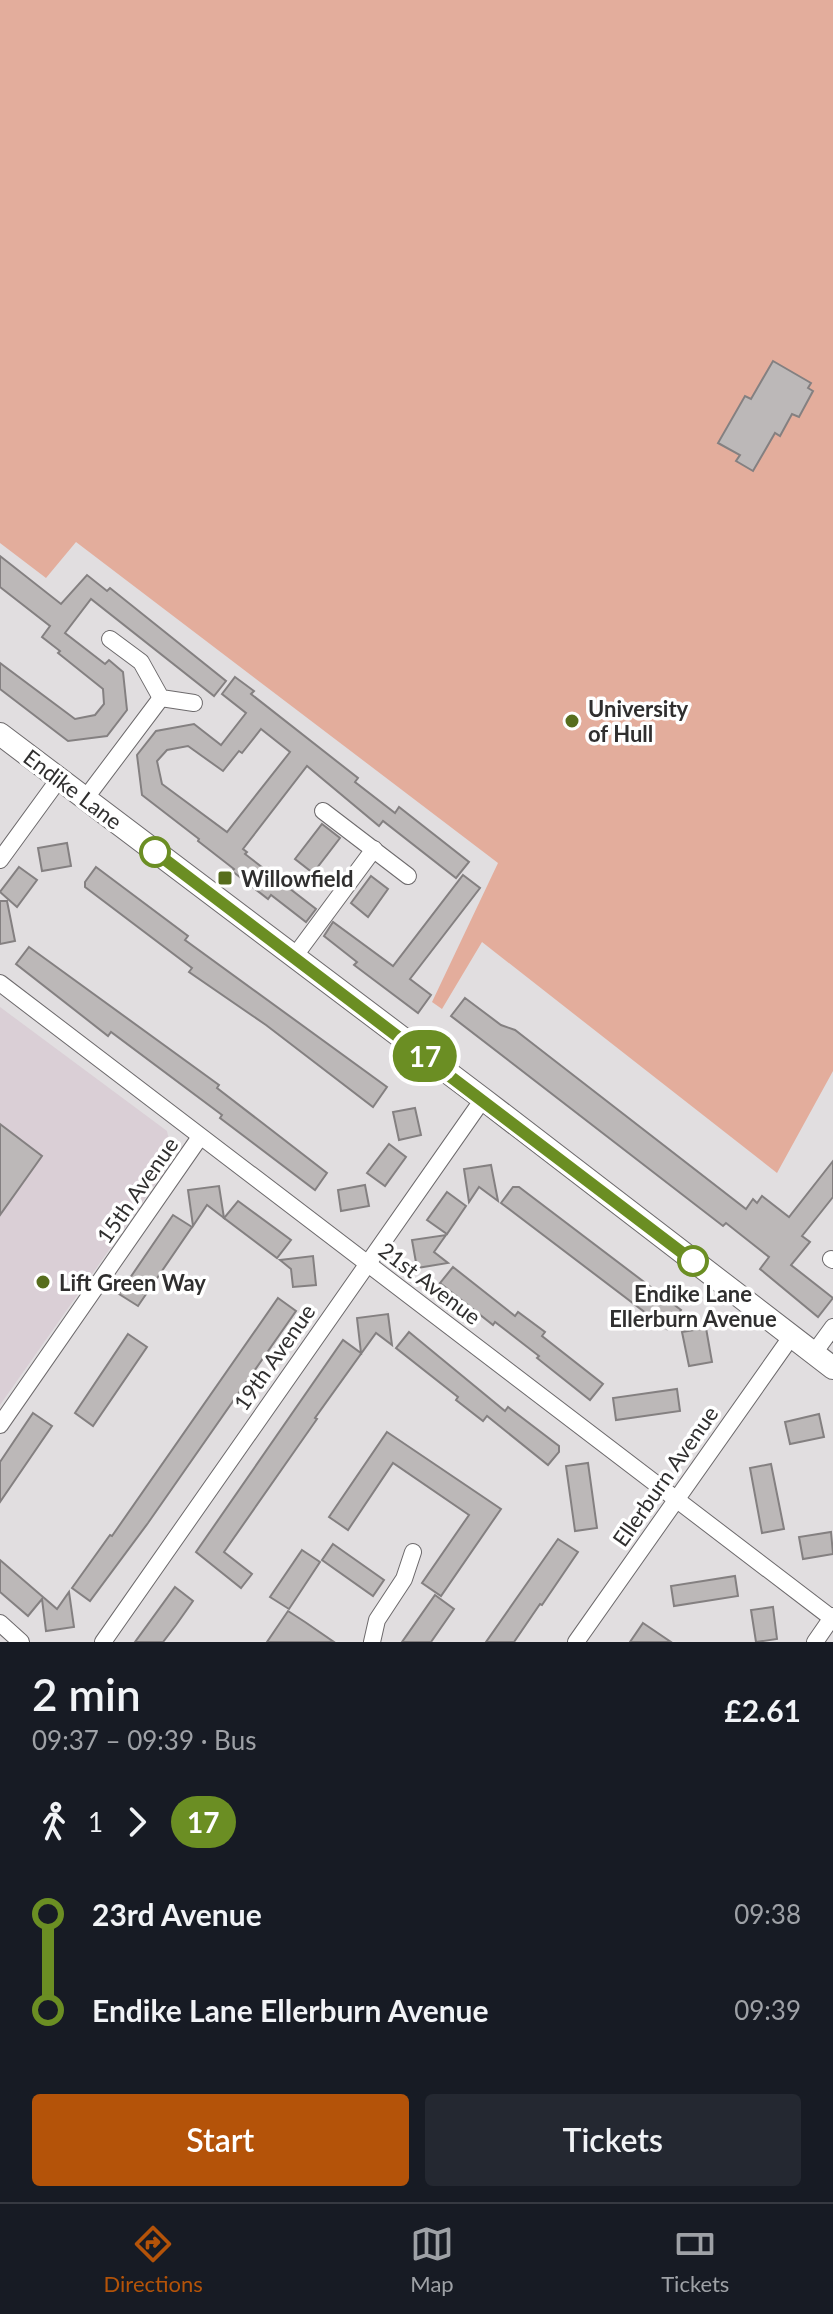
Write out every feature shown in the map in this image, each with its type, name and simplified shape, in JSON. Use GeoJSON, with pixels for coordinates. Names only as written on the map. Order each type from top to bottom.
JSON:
{"type":"FeatureCollection","features":[{"type":"Feature","properties":{"kind":"street"},"geometry":{"type":"LineString","coordinates":[[110,639],[141,662],[161,698]]}},
{"type":"Feature","properties":{"kind":"street"},"geometry":{"type":"LineString","coordinates":[[161,698],[194,703]]}},
{"type":"Feature","properties":{"kind":"street"},"geometry":{"type":"LineString","coordinates":[[85,799],[161,698]]}},
{"type":"Feature","properties":{"kind":"street","name":"Endike Lane"},"geometry":{"type":"LineString","coordinates":[[0,734],[833,1368]]}},
{"type":"Feature","properties":{"kind":"street"},"geometry":{"type":"LineString","coordinates":[[0,860],[59,779]]}},
{"type":"Feature","properties":{"kind":"street"},"geometry":{"type":"LineString","coordinates":[[323,811],[408,876]]}},
{"type":"Feature","properties":{"kind":"street"},"geometry":{"type":"LineString","coordinates":[[294,957],[374,849]]}},
{"type":"Feature","properties":{"kind":"street","name":"21st Avenue"},"geometry":{"type":"LineString","coordinates":[[0,983],[832,1617]]}},
{"type":"Feature","properties":{"kind":"street","name":"19th Avenue"},"geometry":{"type":"LineString","coordinates":[[103,1642],[483,1099]]}},
{"type":"Feature","properties":{"kind":"street","name":"15th Avenue"},"geometry":{"type":"LineString","coordinates":[[0,1425],[200,1137]]}},
{"type":"Feature","properties":{"kind":"street"},"geometry":{"type":"LineString","coordinates":[[814,1353],[833,1327]]}},
{"type":"Feature","properties":{"kind":"street","name":"Ellerburn Avenue"},"geometry":{"type":"LineString","coordinates":[[576,1642],[791,1337]]}},
{"type":"Feature","properties":{"kind":"street"},"geometry":{"type":"LineString","coordinates":[[372,1642],[377,1620],[404,1579],[413,1552]]}},
{"type":"Feature","properties":{"kind":"street"},"geometry":{"type":"LineString","coordinates":[[815,1642],[832,1617]]}},
{"type":"Feature","properties":{"kind":"street"},"geometry":{"type":"LineString","coordinates":[[0,1623],[21,1642]]}},
{"type":"Feature","properties":{"kind":"shaded area","name":"University of Hull"},"geometry":{"type":"Polygon","coordinates":[[[0,0],[833,0],[833,1071],[777,1173],[482,942],[442,1009],[432,1002],[498,863],[76,542],[46,578],[0,543],[0,0]]]}},
{"type":"Feature","properties":{"kind":"shaded area","name":"Lift Green Way"},"geometry":{"type":"Polygon","coordinates":[[[0,1007],[167,1131],[173,1159],[0,1405],[0,1007]]]}},
{"type":"Feature","properties":{"kind":"building"},"geometry":{"type":"Polygon","coordinates":[[[773,361],[811,383],[808,388],[813,391],[799,417],[792,414],[780,436],[775,433],[753,471],[736,461],[740,455],[718,443],[745,396],[751,399],[773,361]]]}},
{"type":"Feature","properties":{"kind":"building"},"geometry":{"type":"Polygon","coordinates":[[[0,556],[61,604],[87,575],[107,591],[110,588],[226,681],[214,696],[91,599],[65,633],[105,664],[109,660],[123,672],[127,710],[107,736],[68,741],[0,689],[0,663],[75,719],[95,715],[104,704],[103,689],[42,637],[50,626],[0,587],[0,556]]]}},
{"type":"Feature","properties":{"kind":"building"},"geometry":{"type":"Polygon","coordinates":[[[235,677],[254,691],[251,694],[358,778],[355,782],[395,813],[399,807],[469,862],[456,878],[383,821],[379,826],[307,766],[243,849],[247,852],[245,854],[316,909],[306,922],[271,895],[268,899],[142,795],[137,755],[156,731],[194,724],[221,745],[246,713],[222,694],[235,677]],[[261,729],[223,771],[188,746],[167,750],[157,761],[162,784],[227,832],[290,752],[261,729]]]}},
{"type":"Feature","properties":{"kind":"building"},"geometry":{"type":"Polygon","coordinates":[[[322,824],[340,838],[313,873],[295,859],[322,824]]]}},
{"type":"Feature","properties":{"kind":"building"},"geometry":{"type":"Polygon","coordinates":[[[67,843],[71,866],[42,871],[38,848],[67,843]]]}},
{"type":"Feature","properties":{"kind":"building"},"geometry":{"type":"Polygon","coordinates":[[[19,867],[37,880],[17,907],[0,892],[19,867]]]}},
{"type":"Feature","properties":{"kind":"building"},"geometry":{"type":"Polygon","coordinates":[[[96,867],[188,936],[185,940],[387,1087],[373,1107],[266,1025],[189,972],[192,968],[85,887],[85,882],[96,867]]]}},
{"type":"Feature","properties":{"kind":"building"},"geometry":{"type":"Polygon","coordinates":[[[463,875],[480,888],[410,979],[431,995],[418,1013],[354,965],[357,962],[324,936],[333,922],[393,966],[463,875]]]}},
{"type":"Feature","properties":{"kind":"building"},"geometry":{"type":"Polygon","coordinates":[[[371,876],[388,889],[368,917],[351,903],[371,876]]]}},
{"type":"Feature","properties":{"kind":"building"},"geometry":{"type":"Polygon","coordinates":[[[0,901],[7,901],[15,941],[0,944],[0,901]]]}},
{"type":"Feature","properties":{"kind":"building"},"geometry":{"type":"Polygon","coordinates":[[[29,947],[219,1085],[217,1088],[327,1173],[315,1190],[220,1118],[222,1115],[111,1032],[108,1036],[16,964],[29,947]]]}},
{"type":"Feature","properties":{"kind":"building"},"geometry":{"type":"Polygon","coordinates":[[[465,998],[501,1025],[515,1030],[746,1209],[753,1199],[757,1203],[762,1196],[789,1217],[833,1161],[833,1197],[802,1236],[810,1242],[791,1265],[833,1298],[818,1317],[760,1269],[769,1257],[726,1223],[723,1226],[451,1016],[465,998]]]}},
{"type":"Feature","properties":{"kind":"building"},"geometry":{"type":"Polygon","coordinates":[[[415,1108],[421,1135],[399,1140],[393,1112],[415,1108]]]}},
{"type":"Feature","properties":{"kind":"building"},"geometry":{"type":"Polygon","coordinates":[[[0,1124],[42,1156],[0,1215],[0,1124]]]}},
{"type":"Feature","properties":{"kind":"building"},"geometry":{"type":"Polygon","coordinates":[[[389,1144],[406,1157],[385,1186],[367,1173],[389,1144]]]}},
{"type":"Feature","properties":{"kind":"building"},"geometry":{"type":"Polygon","coordinates":[[[491,1165],[498,1201],[479,1187],[469,1202],[464,1169],[491,1165]]]}},
{"type":"Feature","properties":{"kind":"building"},"geometry":{"type":"Polygon","coordinates":[[[365,1185],[369,1206],[341,1211],[338,1190],[365,1185]]]}},
{"type":"Feature","properties":{"kind":"building"},"geometry":{"type":"Polygon","coordinates":[[[219,1186],[224,1218],[207,1205],[193,1226],[188,1190],[219,1186]]]}},
{"type":"Feature","properties":{"kind":"building"},"geometry":{"type":"Polygon","coordinates":[[[513,1187],[519,1187],[681,1310],[667,1329],[501,1203],[513,1187]]]}},
{"type":"Feature","properties":{"kind":"building"},"geometry":{"type":"Polygon","coordinates":[[[447,1192],[466,1206],[447,1234],[427,1220],[447,1192]]]}},
{"type":"Feature","properties":{"kind":"building"},"geometry":{"type":"Polygon","coordinates":[[[238,1201],[291,1240],[277,1258],[224,1218],[238,1201]]]}},
{"type":"Feature","properties":{"kind":"building"},"geometry":{"type":"Polygon","coordinates":[[[173,1215],[192,1227],[138,1306],[119,1294],[173,1215]]]}},
{"type":"Feature","properties":{"kind":"building"},"geometry":{"type":"Polygon","coordinates":[[[446,1235],[434,1252],[448,1263],[417,1268],[412,1240],[446,1235]]]}},
{"type":"Feature","properties":{"kind":"building"},"geometry":{"type":"Polygon","coordinates":[[[313,1256],[316,1285],[293,1287],[291,1269],[280,1260],[313,1256]]]}},
{"type":"Feature","properties":{"kind":"building"},"geometry":{"type":"Polygon","coordinates":[[[453,1267],[515,1316],[518,1312],[545,1332],[542,1336],[603,1384],[590,1400],[537,1358],[539,1356],[440,1283],[453,1267]]]}},
{"type":"Feature","properties":{"kind":"building"},"geometry":{"type":"Polygon","coordinates":[[[278,1298],[296,1311],[90,1601],[72,1588],[112,1536],[278,1298]]]}},
{"type":"Feature","properties":{"kind":"building"},"geometry":{"type":"Polygon","coordinates":[[[388,1314],[392,1345],[376,1333],[224,1552],[252,1574],[241,1588],[196,1552],[343,1340],[361,1353],[357,1318],[388,1314]]]}},
{"type":"Feature","properties":{"kind":"building"},"geometry":{"type":"Polygon","coordinates":[[[706,1328],[712,1362],[689,1366],[682,1332],[706,1328]]]}},
{"type":"Feature","properties":{"kind":"building"},"geometry":{"type":"Polygon","coordinates":[[[409,1332],[505,1411],[508,1407],[559,1446],[559,1452],[548,1465],[487,1416],[483,1421],[396,1348],[409,1332]]]}},
{"type":"Feature","properties":{"kind":"building"},"geometry":{"type":"Polygon","coordinates":[[[128,1334],[147,1347],[93,1426],[75,1413],[128,1334]]]}},
{"type":"Feature","properties":{"kind":"building"},"geometry":{"type":"Polygon","coordinates":[[[677,1389],[680,1411],[616,1420],[613,1398],[677,1389]]]}},
{"type":"Feature","properties":{"kind":"building"},"geometry":{"type":"Polygon","coordinates":[[[33,1413],[52,1426],[0,1502],[0,1462],[33,1413]]]}},
{"type":"Feature","properties":{"kind":"building"},"geometry":{"type":"Polygon","coordinates":[[[819,1414],[824,1437],[790,1444],[785,1422],[819,1414]]]}},
{"type":"Feature","properties":{"kind":"building"},"geometry":{"type":"Polygon","coordinates":[[[387,1432],[501,1509],[441,1596],[422,1583],[469,1515],[393,1463],[348,1530],[329,1517],[387,1432]]]}},
{"type":"Feature","properties":{"kind":"building"},"geometry":{"type":"Polygon","coordinates":[[[588,1463],[597,1528],[575,1531],[566,1466],[588,1463]]]}},
{"type":"Feature","properties":{"kind":"building"},"geometry":{"type":"Polygon","coordinates":[[[771,1464],[784,1529],[762,1533],[750,1468],[771,1464]]]}},
{"type":"Feature","properties":{"kind":"building"},"geometry":{"type":"Polygon","coordinates":[[[831,1532],[833,1554],[803,1559],[799,1537],[831,1532]]]}},
{"type":"Feature","properties":{"kind":"building"},"geometry":{"type":"Polygon","coordinates":[[[558,1539],[578,1552],[542,1605],[514,1642],[486,1642],[558,1539]]]}},
{"type":"Feature","properties":{"kind":"building"},"geometry":{"type":"Polygon","coordinates":[[[333,1544],[384,1580],[373,1596],[322,1560],[333,1544]]]}},
{"type":"Feature","properties":{"kind":"building"},"geometry":{"type":"Polygon","coordinates":[[[302,1550],[320,1562],[289,1609],[270,1597],[302,1550]]]}},
{"type":"Feature","properties":{"kind":"building"},"geometry":{"type":"Polygon","coordinates":[[[0,1560],[57,1609],[69,1592],[74,1627],[46,1631],[42,1599],[28,1616],[0,1592],[0,1560]]]}},
{"type":"Feature","properties":{"kind":"building"},"geometry":{"type":"Polygon","coordinates":[[[735,1576],[738,1596],[674,1606],[671,1586],[735,1576]]]}},
{"type":"Feature","properties":{"kind":"building"},"geometry":{"type":"Polygon","coordinates":[[[175,1587],[193,1601],[176,1625],[163,1642],[135,1642],[175,1587]]]}},
{"type":"Feature","properties":{"kind":"building"},"geometry":{"type":"Polygon","coordinates":[[[435,1595],[454,1609],[431,1642],[402,1642],[435,1595]]]}},
{"type":"Feature","properties":{"kind":"building"},"geometry":{"type":"Polygon","coordinates":[[[773,1607],[777,1639],[756,1642],[751,1610],[773,1607]]]}},
{"type":"Feature","properties":{"kind":"building"},"geometry":{"type":"Polygon","coordinates":[[[288,1611],[305,1622],[334,1642],[267,1642],[288,1611]]]}},
{"type":"Feature","properties":{"kind":"building"},"geometry":{"type":"Polygon","coordinates":[[[643,1623],[671,1642],[630,1642],[643,1623]]]}},
{"type":"Feature","properties":{"kind":"bus line","name":"17"},"geometry":{"type":"LineString","coordinates":[[155,852],[693,1261]]}},
{"type":"Feature","properties":{"kind":"place","name":"University of Hull"},"geometry":{"type":"Point","coordinates":[572,721]}},
{"type":"Feature","properties":{"kind":"place","name":"Willowfield"},"geometry":{"type":"Point","coordinates":[225,878]}},
{"type":"Feature","properties":{"kind":"place","name":"Endike Lane Ellerburn Avenue"},"geometry":{"type":"Point","coordinates":[693,1261]}},
{"type":"Feature","properties":{"kind":"place","name":"Lift Green Way"},"geometry":{"type":"Point","coordinates":[43,1282]}}]}
